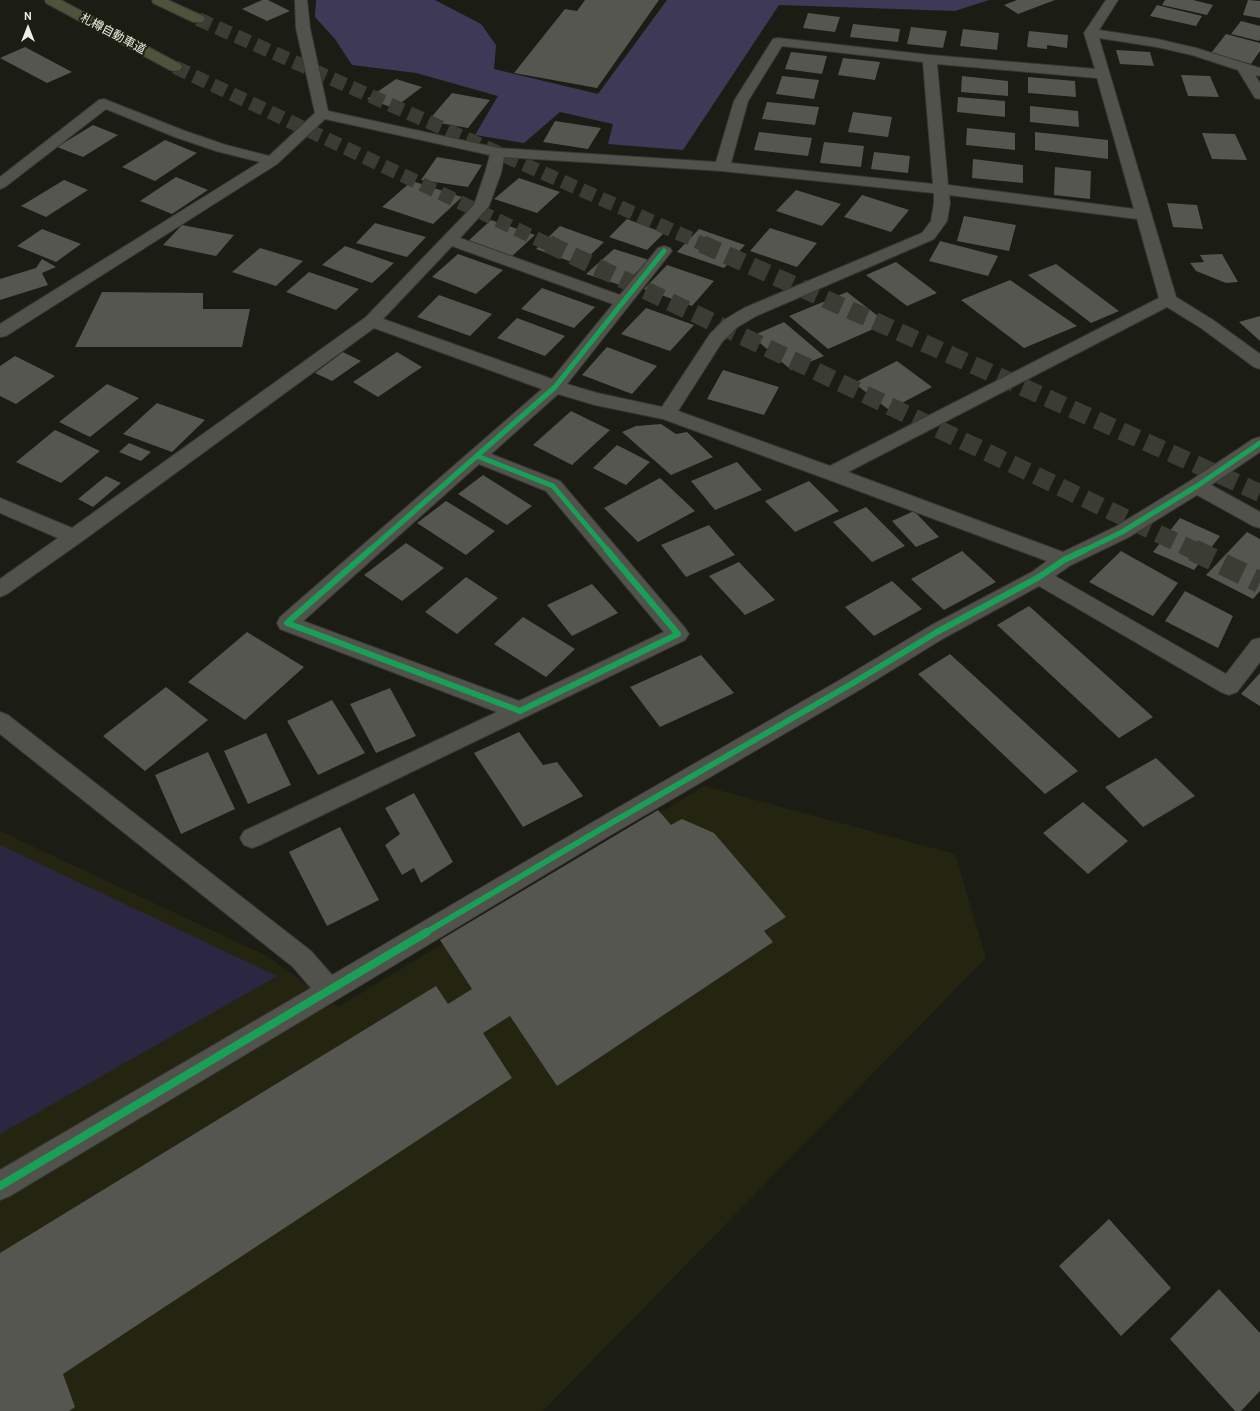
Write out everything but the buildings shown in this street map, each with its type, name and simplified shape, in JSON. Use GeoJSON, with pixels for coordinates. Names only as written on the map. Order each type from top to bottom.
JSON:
{"type":"FeatureCollection","features":[{"type":"Feature","properties":{"kind":"highway","name":"札樽自動車道"},"geometry":{"type":"LineString","coordinates":[[51,0],[175,67]]}},
{"type":"Feature","properties":{"kind":"highway"},"geometry":{"type":"LineString","coordinates":[[158,0],[198,19]]}},
{"type":"Feature","properties":{"kind":"street"},"geometry":{"type":"LineString","coordinates":[[301,0],[303,28],[322,114]]}},
{"type":"Feature","properties":{"kind":"street"},"geometry":{"type":"LineString","coordinates":[[1091,33],[1112,0]]}},
{"type":"Feature","properties":{"kind":"street"},"geometry":{"type":"LineString","coordinates":[[1091,33],[1157,43],[1196,52],[1260,72]]}},
{"type":"Feature","properties":{"kind":"street"},"geometry":{"type":"LineString","coordinates":[[1091,33],[1168,300],[1207,324],[1260,363]]}},
{"type":"Feature","properties":{"kind":"street"},"geometry":{"type":"LineString","coordinates":[[722,167],[741,101],[778,42],[930,59],[1103,74]]}},
{"type":"Feature","properties":{"kind":"street"},"geometry":{"type":"LineString","coordinates":[[667,414],[716,338],[730,324],[750,312],[928,236],[939,221],[942,203],[930,59]]}},
{"type":"Feature","properties":{"kind":"street"},"geometry":{"type":"LineString","coordinates":[[1244,68],[1260,96]]}},
{"type":"Feature","properties":{"kind":"street"},"geometry":{"type":"LineString","coordinates":[[0,184],[104,103],[180,134],[221,148],[272,160]]}},
{"type":"Feature","properties":{"kind":"street"},"geometry":{"type":"LineString","coordinates":[[322,114],[498,152],[722,167],[940,189],[1144,215]]}},
{"type":"Feature","properties":{"kind":"street"},"geometry":{"type":"LineString","coordinates":[[0,332],[272,160],[322,114]]}},
{"type":"Feature","properties":{"kind":"street"},"geometry":{"type":"LineString","coordinates":[[0,589],[372,321],[481,206],[493,174],[498,152]]}},
{"type":"Feature","properties":{"kind":"street"},"geometry":{"type":"LineString","coordinates":[[449,239],[624,302]]}},
{"type":"Feature","properties":{"kind":"street"},"geometry":{"type":"LineString","coordinates":[[520,711],[287,622],[555,387],[664,251]]}},
{"type":"Feature","properties":{"kind":"street"},"geometry":{"type":"LineString","coordinates":[[831,473],[1168,300]]}},
{"type":"Feature","properties":{"kind":"street"},"geometry":{"type":"LineString","coordinates":[[372,321],[555,387],[595,399],[667,414],[831,473],[1064,560]]}},
{"type":"Feature","properties":{"kind":"street"},"geometry":{"type":"LineString","coordinates":[[0,1186],[608,825],[854,683],[937,632],[1039,577],[1064,560],[1122,532],[1198,486],[1260,443]]}},
{"type":"Feature","properties":{"kind":"street"},"geometry":{"type":"LineString","coordinates":[[252,838],[520,711],[678,634],[553,486],[477,456]]}},
{"type":"Feature","properties":{"kind":"street"},"geometry":{"type":"LineString","coordinates":[[1198,486],[1260,521]]}},
{"type":"Feature","properties":{"kind":"street"},"geometry":{"type":"LineString","coordinates":[[0,505],[74,537]]}},
{"type":"Feature","properties":{"kind":"street"},"geometry":{"type":"LineString","coordinates":[[1039,577],[1228,686],[1260,646]]}},
{"type":"Feature","properties":{"kind":"street"},"geometry":{"type":"LineString","coordinates":[[0,720],[302,959],[330,991]]}},
{"type":"Feature","properties":{"kind":"shaded area"},"geometry":{"type":"Polygon","coordinates":[[[316,0],[435,0],[481,24],[496,45],[494,69],[598,94],[667,0],[989,0],[955,11],[779,5],[683,150],[608,144],[613,124],[560,112],[524,143],[475,135],[498,96],[416,73],[352,65],[335,39],[315,17],[316,0]]]}},
{"type":"Feature","properties":{"kind":"shaded area"},"geometry":{"type":"Polygon","coordinates":[[[704,786],[955,854],[986,958],[543,1411],[0,1411],[0,831],[267,956],[338,1007],[704,786]]]}},
{"type":"Feature","properties":{"kind":"shaded area"},"geometry":{"type":"Polygon","coordinates":[[[0,845],[277,976],[0,1134],[0,845]]]}},
{"type":"Feature","properties":{"kind":"tunnel"},"geometry":{"type":"LineString","coordinates":[[198,19],[705,245]]}},
{"type":"Feature","properties":{"kind":"tunnel"},"geometry":{"type":"LineString","coordinates":[[175,67],[550,245]]}},
{"type":"Feature","properties":{"kind":"tunnel"},"geometry":{"type":"LineString","coordinates":[[548,244],[1195,551]]}},
{"type":"Feature","properties":{"kind":"tunnel"},"geometry":{"type":"LineString","coordinates":[[702,244],[1260,493]]}},
{"type":"Feature","properties":{"kind":"tunnel"},"geometry":{"type":"LineString","coordinates":[[1193,550],[1260,582]]}},
{"type":"Feature","properties":{"kind":"cycle path"},"geometry":{"type":"LineString","coordinates":[[477,456],[553,486],[678,634],[520,711],[287,623],[555,387],[664,251]]}},
{"type":"Feature","properties":{"kind":"cycle path"},"geometry":{"type":"LineString","coordinates":[[0,1186],[601,829],[853,683],[937,632],[1039,577],[1064,560],[1122,532],[1197,486],[1260,443]]}}]}
